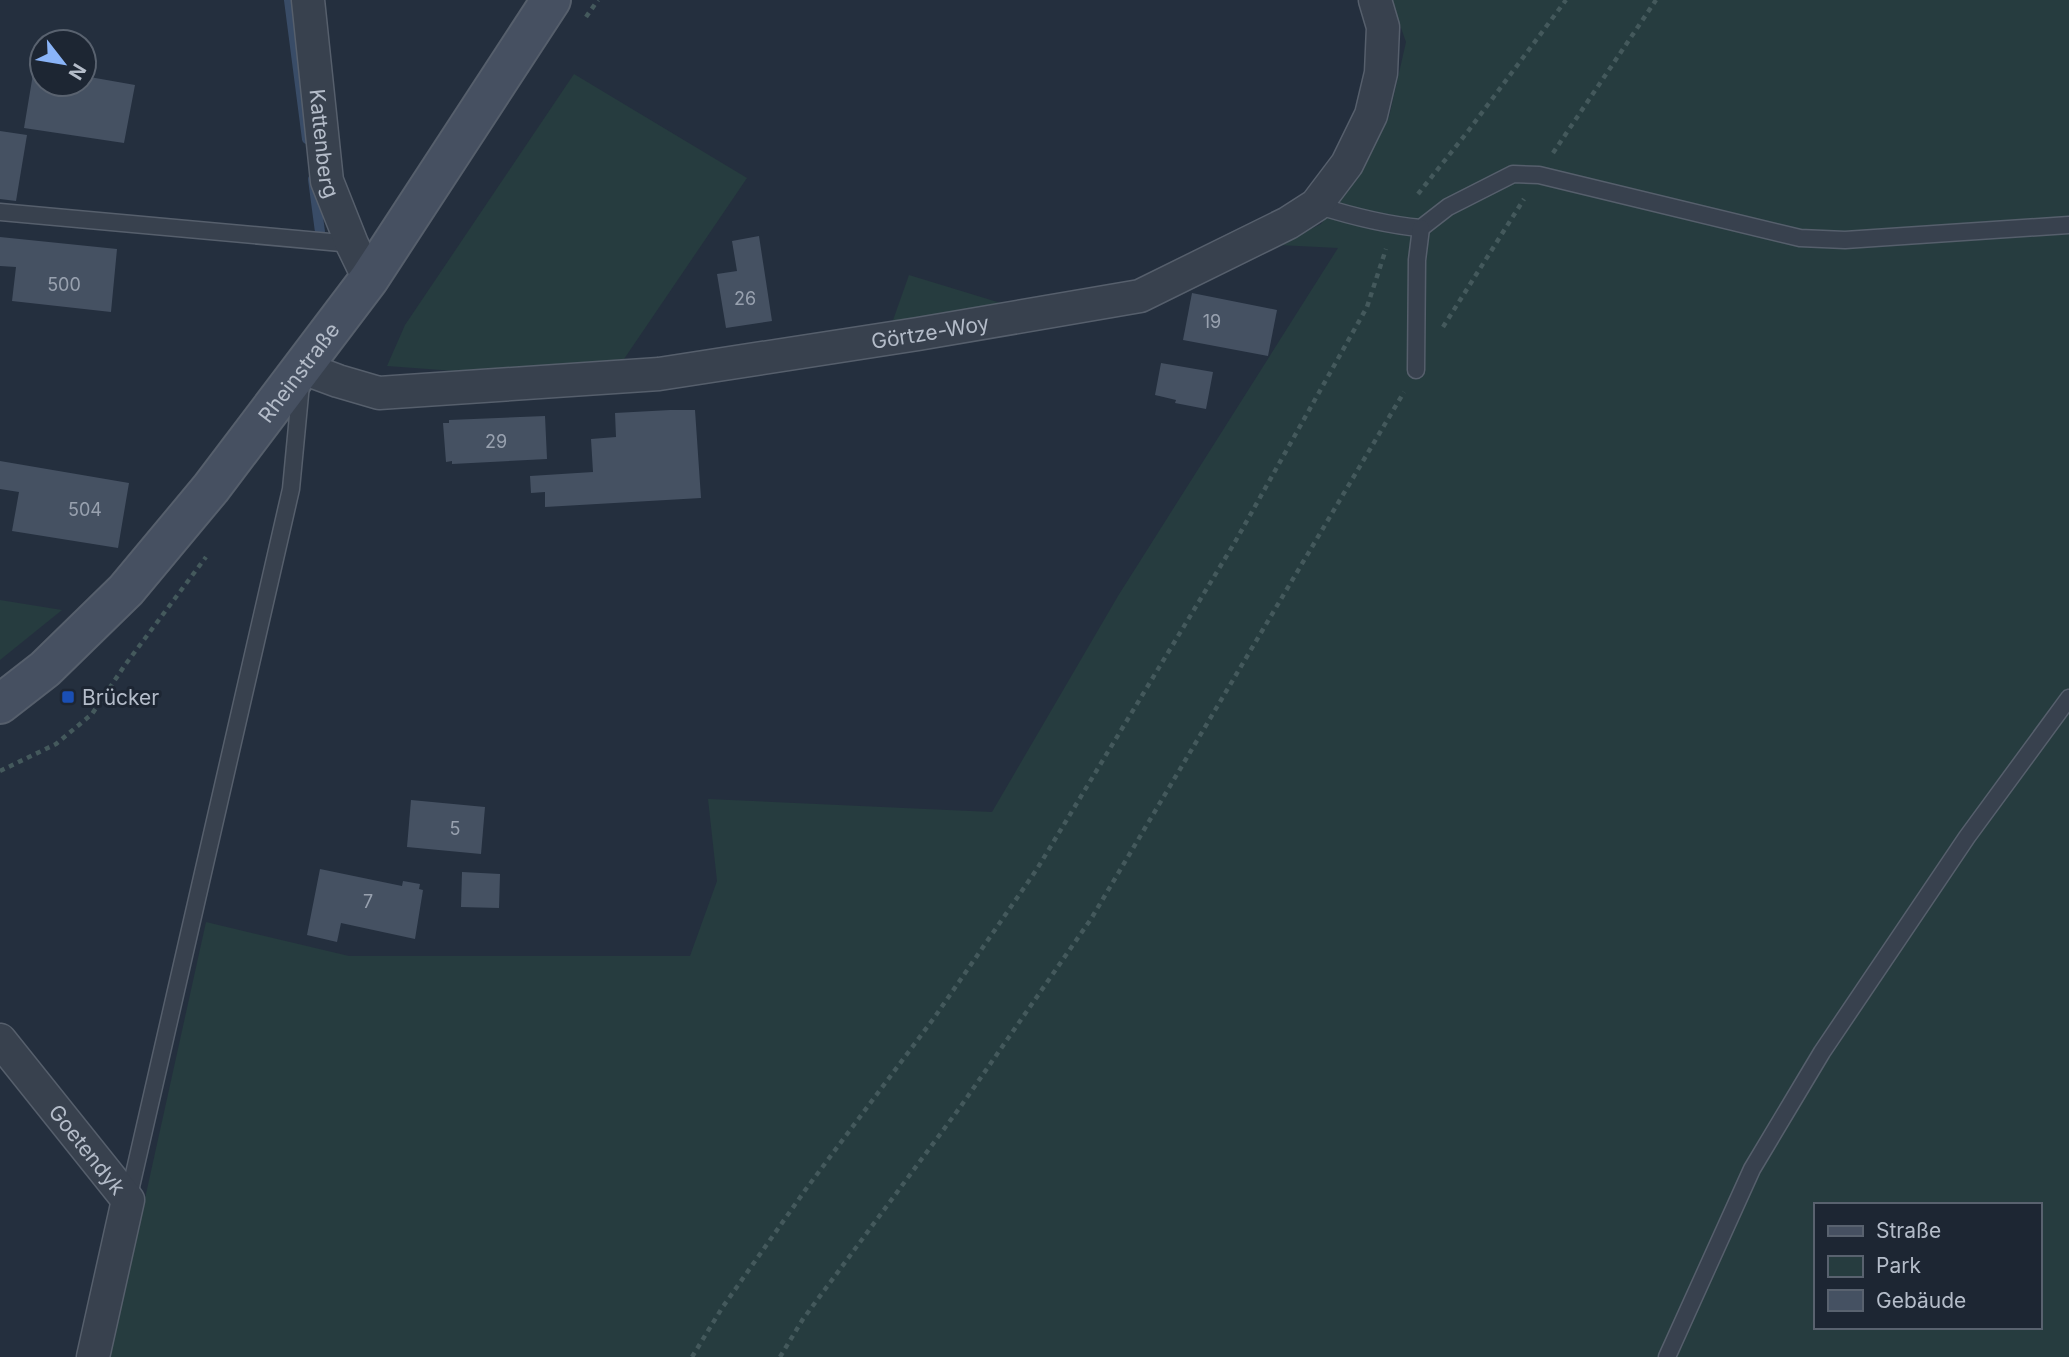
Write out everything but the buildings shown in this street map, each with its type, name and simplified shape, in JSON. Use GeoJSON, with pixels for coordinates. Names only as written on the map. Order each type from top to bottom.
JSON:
{"type":"FeatureCollection","features":[{"type":"Feature","properties":{"kind":"main road","name":"Rheinstraße"},"geometry":{"type":"LineString","coordinates":[[0,705],[45,669],[126,590],[211,488],[369,279],[551,0]]}},
{"type":"Feature","properties":{"kind":"street","name":"Kattenberg"},"geometry":{"type":"LineString","coordinates":[[307,0],[327,181],[369,279]]}},
{"type":"Feature","properties":{"kind":"street","name":"Görtze-Woy"},"geometry":{"type":"LineString","coordinates":[[303,368],[379,393],[659,374],[1140,296],[1288,223],[1317,205],[1347,164],[1371,115],[1381,73],[1383,27],[1375,0]]}},
{"type":"Feature","properties":{"kind":"street","name":"Goetendyk"},"geometry":{"type":"LineString","coordinates":[[0,1040],[128,1200],[93,1357]]}},
{"type":"Feature","properties":{"kind":"lane"},"geometry":{"type":"LineString","coordinates":[[1317,205],[1393,225],[1421,228],[1448,207],[1513,174],[1539,175],[1800,238],[1845,240],[2069,225]]}},
{"type":"Feature","properties":{"kind":"lane"},"geometry":{"type":"LineString","coordinates":[[0,212],[352,244]]}},
{"type":"Feature","properties":{"kind":"lane"},"geometry":{"type":"LineString","coordinates":[[1416,370],[1417,260],[1421,228]]}},
{"type":"Feature","properties":{"kind":"lane"},"geometry":{"type":"LineString","coordinates":[[128,1200],[291,489],[303,368]]}},
{"type":"Feature","properties":{"kind":"lane"},"geometry":{"type":"LineString","coordinates":[[1667,1357],[1752,1169],[1822,1052],[1967,837],[2069,698]]}},
{"type":"Feature","properties":{"kind":"path"},"geometry":{"type":"LineString","coordinates":[[692,1357],[722,1308],[783,1221],[934,1018],[1037,869],[1235,542],[1367,307],[1393,225],[1469,130],[1566,0]]}},
{"type":"Feature","properties":{"kind":"path"},"geometry":{"type":"LineString","coordinates":[[780,1357],[803,1319],[961,1106],[1091,919],[1416,370],[1539,175],[1656,0]]}},
{"type":"Feature","properties":{"kind":"green space"},"geometry":{"type":"Polygon","coordinates":[[[1391,0],[2069,0],[2069,1357],[110,1357],[206,922],[349,956],[690,956],[717,881],[708,799],[992,812],[1118,596],[1338,248],[1278,245],[1321,224],[1347,191],[1389,117],[1406,42],[1391,0]]]}},
{"type":"Feature","properties":{"kind":"green space"},"geometry":{"type":"Polygon","coordinates":[[[574,74],[747,178],[622,362],[468,372],[387,366],[405,325],[574,74]]]}},
{"type":"Feature","properties":{"kind":"green space"},"geometry":{"type":"Polygon","coordinates":[[[909,275],[1004,304],[892,323],[909,275]]]}},
{"type":"Feature","properties":{"kind":"green space"},"geometry":{"type":"Polygon","coordinates":[[[0,600],[62,610],[0,660],[0,600]]]}},
{"type":"Feature","properties":{"kind":"waterway"},"geometry":{"type":"LineString","coordinates":[[289,0],[307,139]]}},
{"type":"Feature","properties":{"kind":"waterway"},"geometry":{"type":"LineString","coordinates":[[313,179],[320,232]]}},
{"type":"Feature","properties":{"kind":"place","name":"Brücker"},"geometry":{"type":"Point","coordinates":[68,697]}}]}
